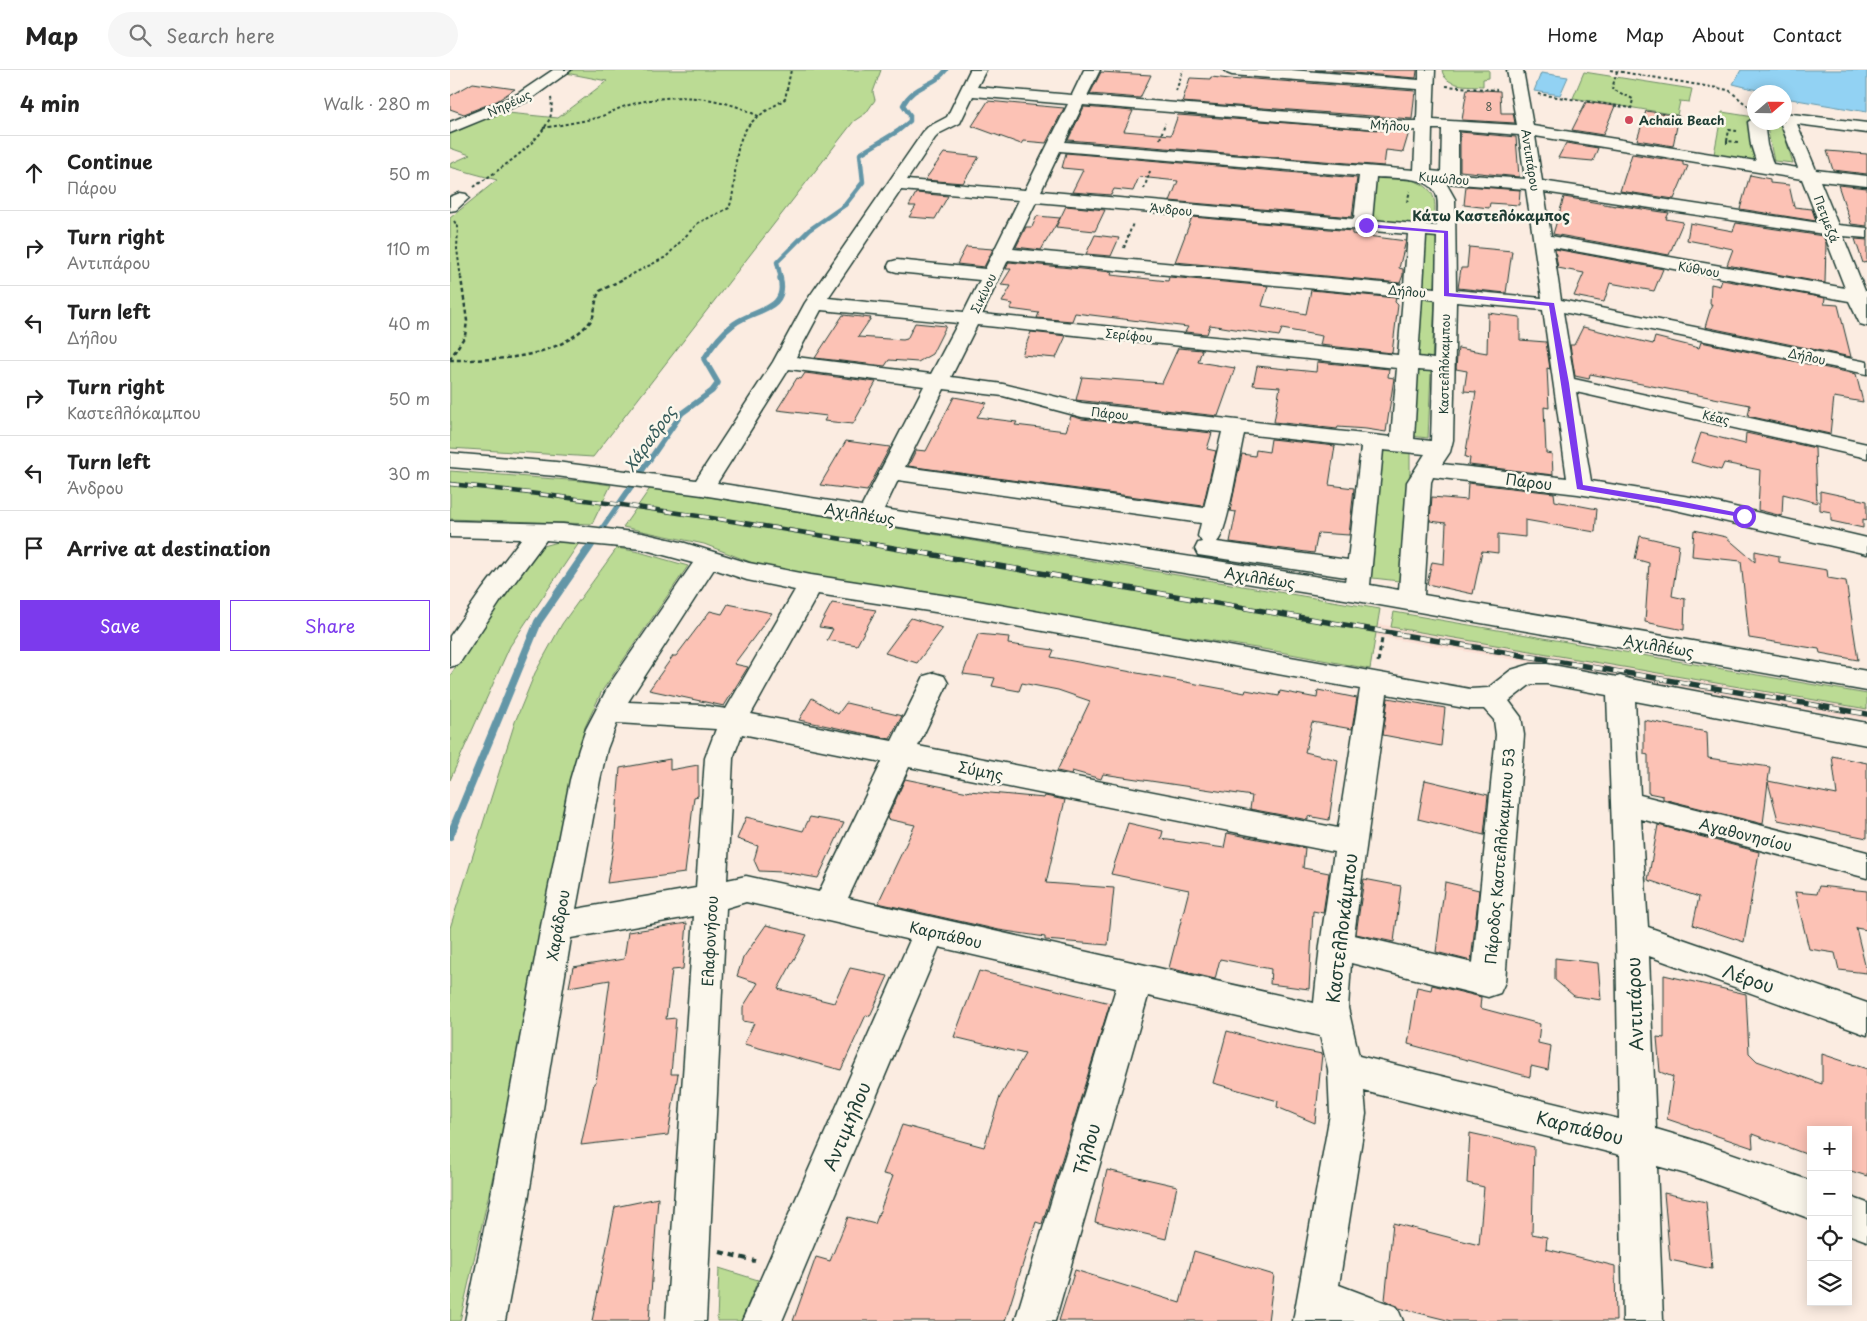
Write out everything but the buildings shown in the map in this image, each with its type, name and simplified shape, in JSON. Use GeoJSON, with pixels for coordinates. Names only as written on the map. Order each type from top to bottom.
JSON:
{"type":"FeatureCollection","features":[{"type":"Feature","properties":{"kind":"street","name":"Νηρέως"},"geometry":{"type":"LineString","coordinates":[[450,128],[513,102],[544,84],[563,70]]}},
{"type":"Feature","properties":{"kind":"street"},"geometry":{"type":"LineString","coordinates":[[702,488],[783,362],[815,303],[932,131],[954,120],[978,70]]}},
{"type":"Feature","properties":{"kind":"street","name":"Σικίνου"},"geometry":{"type":"LineString","coordinates":[[869,514],[936,381],[970,319],[1092,70]]}},
{"type":"Feature","properties":{"kind":"street"},"geometry":{"type":"LineString","coordinates":[[1232,70],[1426,77]]}},
{"type":"Feature","properties":{"kind":"street","name":"Αντιπάρου"},"geometry":{"type":"LineString","coordinates":[[1515,70],[1535,185],[1580,487]]}},
{"type":"Feature","properties":{"kind":"street","name":"Καστελλόκαμπου"},"geometry":{"type":"LineString","coordinates":[[1426,77],[1422,172],[1444,180],[1445,196],[1446,295],[1440,449]]}},
{"type":"Feature","properties":{"kind":"street","name":"Μήλου"},"geometry":{"type":"LineString","coordinates":[[968,91],[1408,126],[1450,124],[1526,130],[1810,176],[1867,181]]}},
{"type":"Feature","properties":{"kind":"street"},"geometry":{"type":"LineString","coordinates":[[1792,120],[1867,128]]}},
{"type":"Feature","properties":{"kind":"street"},"geometry":{"type":"LineString","coordinates":[[1444,180],[1450,124]]}},
{"type":"Feature","properties":{"kind":"street"},"geometry":{"type":"LineString","coordinates":[[1757,130],[1759,145],[1766,168]]}},
{"type":"Feature","properties":{"kind":"street","name":"Πετμεζά"},"geometry":{"type":"LineString","coordinates":[[1791,130],[1831,230],[1862,296],[1867,320]]}},
{"type":"Feature","properties":{"kind":"street","name":"Κιμώλου"},"geometry":{"type":"LineString","coordinates":[[1055,146],[1444,180],[1535,185],[1831,230],[1867,233]]}},
{"type":"Feature","properties":{"kind":"street"},"geometry":{"type":"LineString","coordinates":[[1362,225],[1368,172]]}},
{"type":"Feature","properties":{"kind":"street","name":"Άνδρου"},"geometry":{"type":"LineString","coordinates":[[896,184],[1446,232]]}},
{"type":"Feature","properties":{"kind":"street"},"geometry":{"type":"LineString","coordinates":[[1402,445],[1417,230]]}},
{"type":"Feature","properties":{"kind":"street","name":"Κύθνου"},"geometry":{"type":"LineString","coordinates":[[1542,240],[1806,289],[1862,296]]}},
{"type":"Feature","properties":{"kind":"street","name":"Δήλου"},"geometry":{"type":"LineString","coordinates":[[1002,254],[1583,308],[1867,368]]}},
{"type":"Feature","properties":{"kind":"street"},"geometry":{"type":"LineString","coordinates":[[897,266],[992,275]]}},
{"type":"Feature","properties":{"kind":"street","name":"Σερίφου"},"geometry":{"type":"LineString","coordinates":[[815,303],[1444,366]]}},
{"type":"Feature","properties":{"kind":"street","name":"Πάρου"},"geometry":{"type":"LineString","coordinates":[[783,362],[1017,393],[1082,410],[1440,449]]}},
{"type":"Feature","properties":{"kind":"street","name":"Κέας"},"geometry":{"type":"LineString","coordinates":[[1565,383],[1867,451]]}},
{"type":"Feature","properties":{"kind":"street"},"geometry":{"type":"LineString","coordinates":[[1205,558],[1234,427]]}},
{"type":"Feature","properties":{"kind":"street"},"geometry":{"type":"LineString","coordinates":[[1358,581],[1373,442]]}},
{"type":"Feature","properties":{"kind":"street"},"geometry":{"type":"LineString","coordinates":[[1411,601],[1419,482],[1440,449]]}},
{"type":"Feature","properties":{"kind":"street","name":"Αχιλλέως"},"geometry":{"type":"LineString","coordinates":[[450,460],[556,468],[652,480],[869,514],[1205,558],[1358,581],[1411,601],[1867,681]]}},
{"type":"Feature","properties":{"kind":"street","name":"Πάρου"},"geometry":{"type":"LineString","coordinates":[[1426,469],[1580,487],[1701,507],[1867,546]]}},
{"type":"Feature","properties":{"kind":"street"},"geometry":{"type":"LineString","coordinates":[[891,472],[1214,517]]}},
{"type":"Feature","properties":{"kind":"street"},"geometry":{"type":"LineString","coordinates":[[450,529],[540,531],[614,537],[662,545],[747,572],[811,584],[961,607],[1470,698],[1491,698],[1500,694],[1515,680],[1539,674],[1620,686],[1867,734]]}},
{"type":"Feature","properties":{"kind":"street"},"geometry":{"type":"LineString","coordinates":[[454,643],[540,531]]}},
{"type":"Feature","properties":{"kind":"street","name":"Χαράδρου"},"geometry":{"type":"LineString","coordinates":[[485,1321],[509,1200],[557,926],[585,780],[600,730],[608,712],[630,673],[708,559]]}},
{"type":"Feature","properties":{"kind":"street","name":"Ελαφονήσου"},"geometry":{"type":"LineString","coordinates":[[686,1321],[719,758],[734,721],[811,584]]}},
{"type":"Feature","properties":{"kind":"street","name":"Καστελλοκάμπου"},"geometry":{"type":"LineString","coordinates":[[1315,1309],[1348,1114],[1345,1069],[1330,1002],[1336,945],[1375,682]]}},
{"type":"Feature","properties":{"kind":"street"},"geometry":{"type":"LineString","coordinates":[[828,906],[934,683]]}},
{"type":"Feature","properties":{"kind":"street","name":"Αντιπάρου"},"geometry":{"type":"LineString","coordinates":[[1620,686],[1624,803],[1632,936],[1643,1321]]}},
{"type":"Feature","properties":{"kind":"street","name":"Πάροδος Καστελλόκαμπου 53"},"geometry":{"type":"LineString","coordinates":[[1336,945],[1488,982],[1510,735],[1507,717],[1491,698]]}},
{"type":"Feature","properties":{"kind":"street","name":"Σύμης"},"geometry":{"type":"LineString","coordinates":[[608,712],[701,716],[734,721],[1351,843]]}},
{"type":"Feature","properties":{"kind":"street","name":"Αγαθονησίου"},"geometry":{"type":"LineString","coordinates":[[1624,803],[1867,865]]}},
{"type":"Feature","properties":{"kind":"street","name":"Καρπάθου"},"geometry":{"type":"LineString","coordinates":[[557,926],[670,907],[746,889],[828,906],[1334,1023]]}},
{"type":"Feature","properties":{"kind":"street","name":"Αντιμήλου"},"geometry":{"type":"LineString","coordinates":[[762,1321],[930,931]]}},
{"type":"Feature","properties":{"kind":"street","name":"Λέρου"},"geometry":{"type":"LineString","coordinates":[[1632,936],[1867,1019]]}},
{"type":"Feature","properties":{"kind":"street","name":"Τήλου"},"geometry":{"type":"LineString","coordinates":[[1035,1321],[1136,978]]}},
{"type":"Feature","properties":{"kind":"street","name":"Καρπάθου"},"geometry":{"type":"LineString","coordinates":[[1345,1069],[1639,1142],[1690,1157],[1807,1199]]}},
{"type":"Feature","properties":{"kind":"street"},"geometry":{"type":"LineString","coordinates":[[1852,1216],[1867,1222]]}},
{"type":"Feature","properties":{"kind":"street"},"geometry":{"type":"LineString","coordinates":[[1315,1309],[1383,1321]]}},
{"type":"Feature","properties":{"kind":"path"},"geometry":{"type":"LineString","coordinates":[[450,360],[524,355],[555,346],[576,334],[593,317],[597,294],[600,291],[666,256],[698,223],[729,208],[735,185],[738,150],[748,126],[784,99],[791,70]]}},
{"type":"Feature","properties":{"kind":"path"},"geometry":{"type":"LineString","coordinates":[[1610,70],[1729,90],[1747,105]]}},
{"type":"Feature","properties":{"kind":"path"},"geometry":{"type":"LineString","coordinates":[[1560,97],[1631,108],[1633,99],[1612,89],[1617,71]]}},
{"type":"Feature","properties":{"kind":"path"},"geometry":{"type":"LineString","coordinates":[[1426,77],[1520,91]]}},
{"type":"Feature","properties":{"kind":"path"},"geometry":{"type":"LineString","coordinates":[[455,202],[503,165],[543,128],[551,115],[552,101],[549,90],[544,84]]}},
{"type":"Feature","properties":{"kind":"path"},"geometry":{"type":"LineString","coordinates":[[543,128],[597,117],[636,103],[676,98],[707,99],[733,103],[760,117]]}},
{"type":"Feature","properties":{"kind":"path"},"geometry":{"type":"LineString","coordinates":[[1407,202],[1409,192]]}},
{"type":"Feature","properties":{"kind":"path"},"geometry":{"type":"LineString","coordinates":[[450,218],[458,227],[457,249],[468,314],[465,336],[450,360]]}},
{"type":"Feature","properties":{"kind":"path"},"geometry":{"type":"LineString","coordinates":[[690,1244],[784,1269]]}},
{"type":"Feature","properties":{"kind":"shaded area"},"geometry":{"type":"Polygon","coordinates":[[[1378,624],[1867,709],[1867,720],[1376,636],[1378,624]]]}},
{"type":"Feature","properties":{"kind":"green space"},"geometry":{"type":"Polygon","coordinates":[[[570,70],[881,70],[873,92],[875,100],[866,113],[854,121],[593,457],[450,448],[450,218],[497,180],[450,167],[450,164],[470,155],[450,148],[450,132],[498,112],[558,118],[607,81],[566,73],[570,70]]]}},
{"type":"Feature","properties":{"kind":"green space"},"geometry":{"type":"Polygon","coordinates":[[[1442,70],[1489,70],[1489,78],[1483,79],[1483,86],[1458,84],[1448,80],[1442,70]]]}},
{"type":"Feature","properties":{"kind":"green space"},"geometry":{"type":"Polygon","coordinates":[[[1584,72],[1692,89],[1689,102],[1680,101],[1677,115],[1573,98],[1584,72]]]}},
{"type":"Feature","properties":{"kind":"green space"},"geometry":{"type":"Polygon","coordinates":[[[1722,112],[1747,116],[1747,130],[1756,130],[1760,162],[1714,154],[1722,112]]]}},
{"type":"Feature","properties":{"kind":"green space"},"geometry":{"type":"Polygon","coordinates":[[[1767,130],[1783,130],[1793,163],[1774,161],[1767,130]]]}},
{"type":"Feature","properties":{"kind":"green space"},"geometry":{"type":"Polygon","coordinates":[[[1376,176],[1410,180],[1425,186],[1431,192],[1434,199],[1434,227],[1372,221],[1376,176]]]}},
{"type":"Feature","properties":{"kind":"green space"},"geometry":{"type":"Polygon","coordinates":[[[1423,236],[1437,237],[1435,288],[1420,287],[1423,236]]]}},
{"type":"Feature","properties":{"kind":"green space"},"geometry":{"type":"Polygon","coordinates":[[[1420,298],[1435,299],[1432,362],[1416,360],[1420,298]]]}},
{"type":"Feature","properties":{"kind":"green space"},"geometry":{"type":"Polygon","coordinates":[[[1415,369],[1431,371],[1428,438],[1411,436],[1415,369]]]}},
{"type":"Feature","properties":{"kind":"green space"},"geometry":{"type":"Polygon","coordinates":[[[1378,449],[1410,452],[1410,472],[1399,581],[1364,577],[1378,449]]]}},
{"type":"Feature","properties":{"kind":"green space"},"geometry":{"type":"Polygon","coordinates":[[[450,471],[611,485],[592,524],[450,519],[450,471]]]}},
{"type":"Feature","properties":{"kind":"green space"},"geometry":{"type":"Polygon","coordinates":[[[651,487],[1380,609],[1370,669],[1275,651],[824,578],[758,565],[704,544],[623,527],[651,487]]]}},
{"type":"Feature","properties":{"kind":"green space"},"geometry":{"type":"Polygon","coordinates":[[[558,542],[579,543],[510,646],[450,780],[450,676],[470,644],[533,555],[540,547],[558,542]]]}},
{"type":"Feature","properties":{"kind":"green space"},"geometry":{"type":"Polygon","coordinates":[[[617,548],[639,552],[688,566],[602,691],[585,727],[510,1101],[460,1321],[450,1321],[450,928],[515,722],[535,673],[562,624],[617,548]]]}},
{"type":"Feature","properties":{"kind":"green space"},"geometry":{"type":"Polygon","coordinates":[[[1394,612],[1867,694],[1867,709],[1391,627],[1394,612]]]}},
{"type":"Feature","properties":{"kind":"green space"},"geometry":{"type":"Polygon","coordinates":[[[719,1268],[758,1280],[741,1321],[717,1321],[719,1268]]]}},
{"type":"Feature","properties":{"kind":"water"},"geometry":{"type":"Polygon","coordinates":[[[1741,70],[1867,70],[1867,112],[1792,99],[1792,85],[1747,85],[1747,88],[1733,84],[1741,70]]]}},
{"type":"Feature","properties":{"kind":"water"},"geometry":{"type":"Polygon","coordinates":[[[1541,73],[1568,77],[1560,95],[1534,91],[1541,73]]]}},
{"type":"Feature","properties":{"kind":"waterway","name":"Χάραδρος"},"geometry":{"type":"LineString","coordinates":[[781,279],[777,262],[809,230],[845,205],[863,182],[860,154],[898,131],[910,121],[910,115],[903,105],[913,93],[936,80],[946,70]]}},
{"type":"Feature","properties":{"kind":"waterway","name":"Χάραδρος"},"geometry":{"type":"LineString","coordinates":[[590,546],[682,413],[712,391],[718,383],[704,359],[710,349],[734,324],[775,303],[781,289],[780,278]]}},
{"type":"Feature","properties":{"kind":"waterway","name":"Χάραδρος"},"geometry":{"type":"LineString","coordinates":[[450,836],[538,622],[591,545]]}},
{"type":"Feature","properties":{"kind":"railway"},"geometry":{"type":"LineString","coordinates":[[450,484],[559,496],[667,511],[883,546]]}},
{"type":"Feature","properties":{"kind":"railway"},"geometry":{"type":"LineString","coordinates":[[876,545],[1867,714]]}},
{"type":"Feature","properties":{"kind":"place","name":"Achaia Beach"},"geometry":{"type":"Point","coordinates":[1629,120]}},
{"type":"Feature","properties":{"kind":"district","name":"Κάτω Καστελόκαμπος"},"geometry":{"type":"Point","coordinates":[1491,215]}},
{"type":"Feature","properties":{"kind":"route"},"geometry":{"type":"LineString","coordinates":[[1366,225],[1446,232],[1446,295],[1552,304],[1580,487],[1669,501],[1744,516]]}}]}
